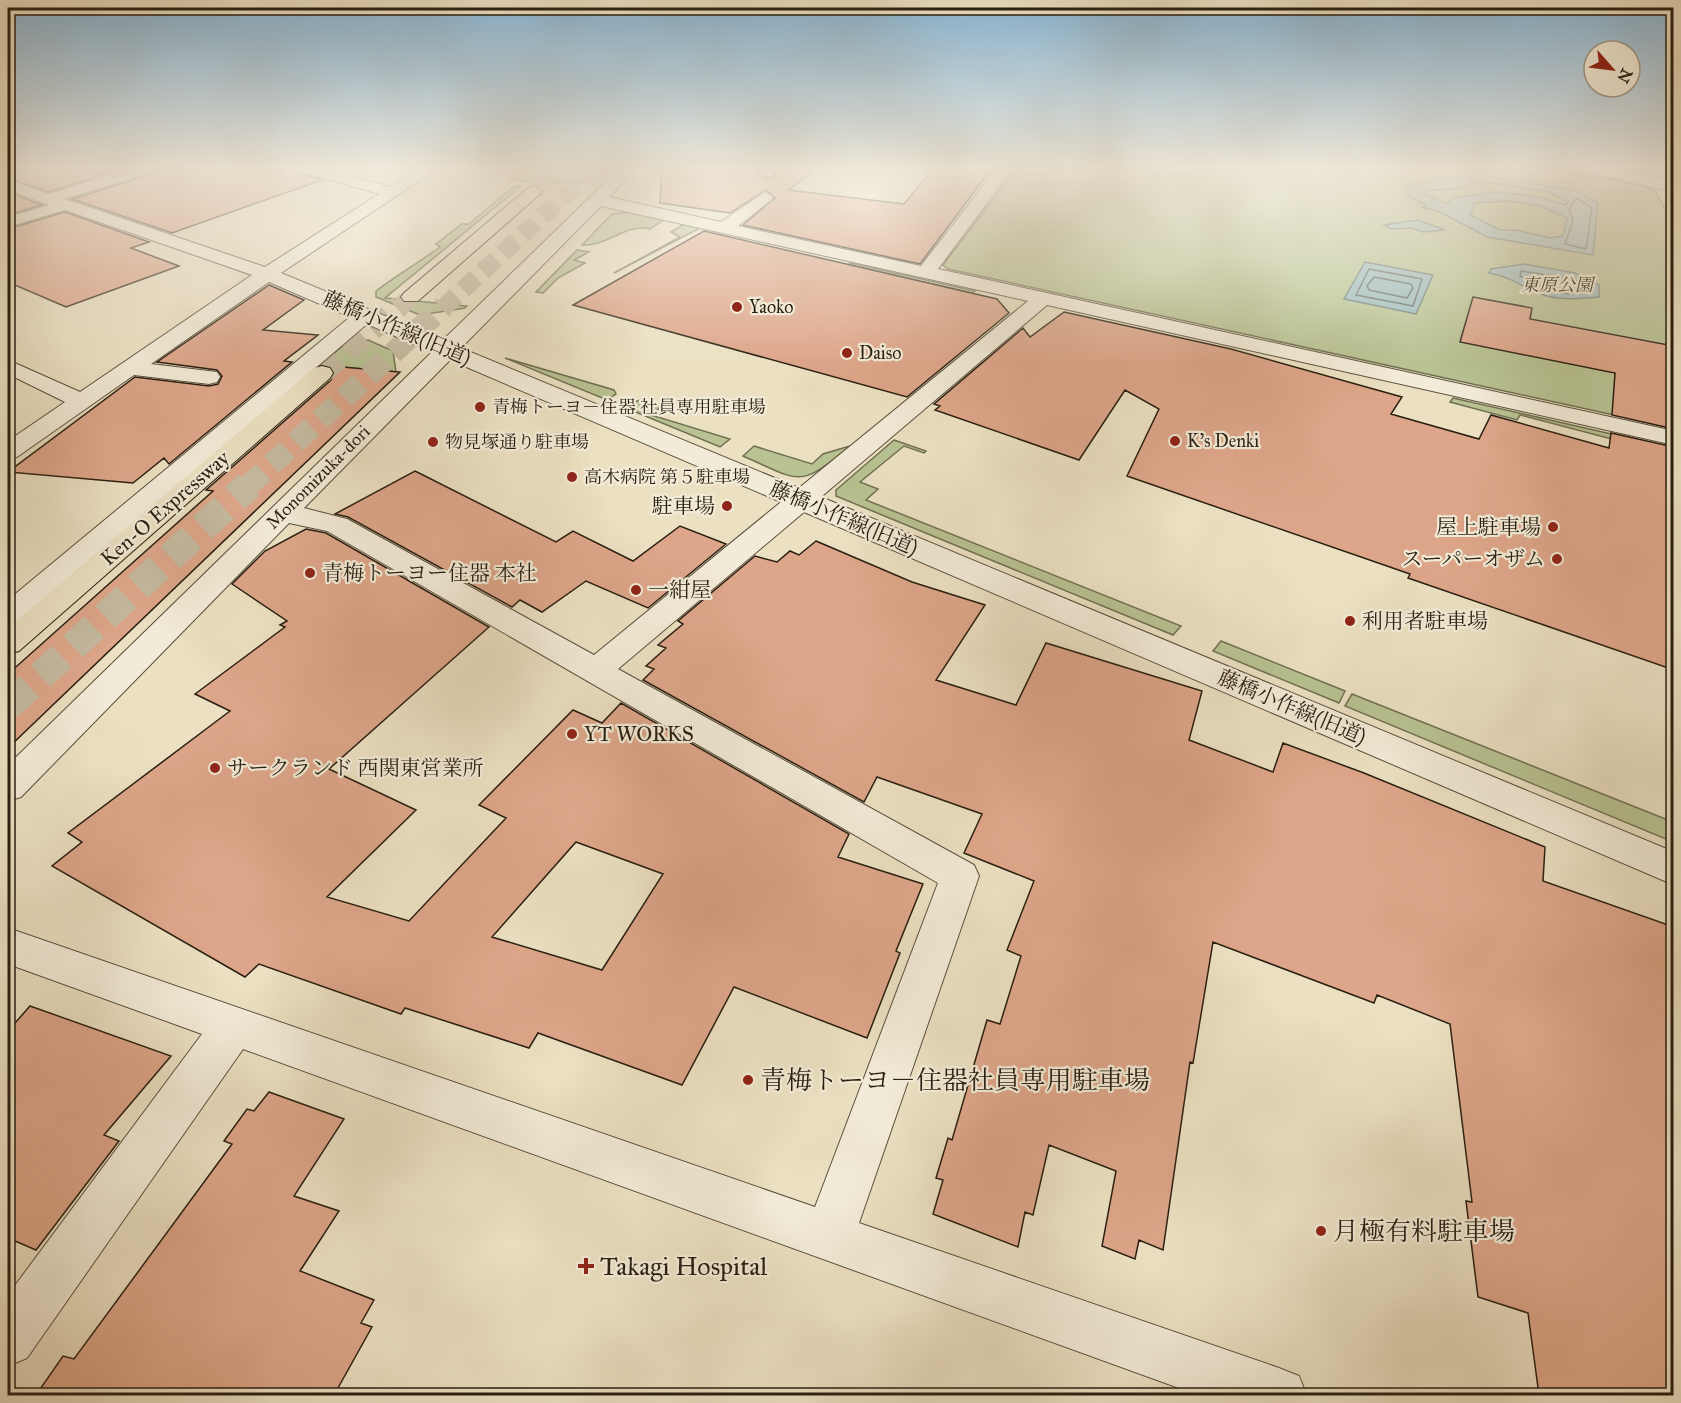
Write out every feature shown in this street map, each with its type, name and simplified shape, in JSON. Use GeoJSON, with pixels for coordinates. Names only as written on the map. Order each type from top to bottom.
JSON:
{"type":"FeatureCollection","features":[{"type":"Feature","properties":{"kind":"highway"},"geometry":{"type":"LineString","coordinates":[[411,297],[485,233]]}},
{"type":"Feature","properties":{"kind":"highway","name":"Ken-O Expressway"},"geometry":{"type":"LineString","coordinates":[[8,644],[322,373]]}},
{"type":"Feature","properties":{"kind":"street","name":"藤橋小作線(旧道)"},"geometry":{"type":"LineString","coordinates":[[148,233],[267,274],[449,349],[1674,869]]}},
{"type":"Feature","properties":{"kind":"street"},"geometry":{"type":"LineString","coordinates":[[8,452],[267,274],[330,233]]}},
{"type":"Feature","properties":{"kind":"street","name":"Monomizuka-dori"},"geometry":{"type":"LineString","coordinates":[[8,786],[565,233]]}},
{"type":"Feature","properties":{"kind":"street"},"geometry":{"type":"LineString","coordinates":[[754,233],[1674,438]]}},
{"type":"Feature","properties":{"kind":"street"},"geometry":{"type":"LineString","coordinates":[[926,272],[955,233]]}},
{"type":"Feature","properties":{"kind":"street"},"geometry":{"type":"LineString","coordinates":[[595,671],[1044,298]]}},
{"type":"Feature","properties":{"kind":"street"},"geometry":{"type":"LineString","coordinates":[[8,615],[365,315]]}},
{"type":"Feature","properties":{"kind":"street"},"geometry":{"type":"LineString","coordinates":[[8,366],[81,401]]}},
{"type":"Feature","properties":{"kind":"street"},"geometry":{"type":"LineString","coordinates":[[129,368],[209,376]]}},
{"type":"Feature","properties":{"kind":"street"},"geometry":{"type":"LineString","coordinates":[[281,514],[312,517],[337,525],[960,876],[829,1237]]}},
{"type":"Feature","properties":{"kind":"street"},"geometry":{"type":"LineString","coordinates":[[8,946],[1278,1395]]}},
{"type":"Feature","properties":{"kind":"street"},"geometry":{"type":"LineString","coordinates":[[8,1339],[234,1026]]}},
{"type":"Feature","properties":{"kind":"green space"},"geometry":{"type":"Polygon","coordinates":[[[450,233],[463,233],[385,298],[467,306],[465,308],[420,315],[376,297],[376,291],[440,247],[436,244],[450,233]]]}},
{"type":"Feature","properties":{"kind":"green space"},"geometry":{"type":"Polygon","coordinates":[[[593,233],[621,233],[599,243],[582,245],[593,233]]]}},
{"type":"Feature","properties":{"kind":"green space"},"geometry":{"type":"Polygon","coordinates":[[[674,233],[690,233],[614,273],[680,237],[674,233]]]}},
{"type":"Feature","properties":{"kind":"green space","name":"東原公園"},"geometry":{"type":"Polygon","coordinates":[[[967,233],[1673,233],[1673,428],[948,269],[943,265],[967,233]]]}},
{"type":"Feature","properties":{"kind":"green space"},"geometry":{"type":"Polygon","coordinates":[[[577,250],[589,252],[574,260],[585,263],[558,278],[543,293],[536,292],[577,250]]]}},
{"type":"Feature","properties":{"kind":"green space"},"geometry":{"type":"Polygon","coordinates":[[[850,263],[975,291],[972,293],[848,265],[850,263]]]}},
{"type":"Feature","properties":{"kind":"green space"},"geometry":{"type":"Polygon","coordinates":[[[368,340],[393,351],[396,372],[320,365],[345,344],[368,340]]]}},
{"type":"Feature","properties":{"kind":"green space"},"geometry":{"type":"Polygon","coordinates":[[[505,358],[614,390],[616,394],[607,400],[505,358]]]}},
{"type":"Feature","properties":{"kind":"green space"},"geometry":{"type":"Polygon","coordinates":[[[1453,398],[1673,448],[1673,455],[1520,415],[1517,420],[1450,402],[1453,398]]]}},
{"type":"Feature","properties":{"kind":"green space"},"geometry":{"type":"Polygon","coordinates":[[[645,400],[663,405],[651,415],[730,439],[720,447],[626,408],[636,401],[645,400]]]}},
{"type":"Feature","properties":{"kind":"green space"},"geometry":{"type":"Polygon","coordinates":[[[894,440],[926,451],[924,453],[904,446],[860,482],[878,489],[866,500],[1181,626],[1173,635],[836,496],[836,490],[894,440]]]}},
{"type":"Feature","properties":{"kind":"green space"},"geometry":{"type":"Polygon","coordinates":[[[754,446],[812,464],[823,454],[850,446],[820,469],[799,477],[789,476],[743,456],[754,446]]]}},
{"type":"Feature","properties":{"kind":"green space"},"geometry":{"type":"Polygon","coordinates":[[[1221,641],[1345,691],[1339,703],[1213,651],[1221,641]]]}},
{"type":"Feature","properties":{"kind":"green space"},"geometry":{"type":"Polygon","coordinates":[[[1352,694],[1673,822],[1673,842],[1345,706],[1352,694]]]}},
{"type":"Feature","properties":{"kind":"water"},"geometry":{"type":"Polygon","coordinates":[[[1480,233],[1531,233],[1550,238],[1563,236],[1564,233],[1595,233],[1593,255],[1487,237],[1480,233]]]}},
{"type":"Feature","properties":{"kind":"water"},"geometry":{"type":"Polygon","coordinates":[[[1365,262],[1433,275],[1416,314],[1344,299],[1365,262]]]}},
{"type":"Feature","properties":{"kind":"water"},"geometry":{"type":"Polygon","coordinates":[[[1524,264],[1575,273],[1599,285],[1599,297],[1576,299],[1553,297],[1489,273],[1491,269],[1524,264]]]}},
{"type":"Feature","properties":{"kind":"building"},"geometry":{"type":"Polygon","coordinates":[[[8,233],[125,233],[149,242],[131,248],[179,266],[66,307],[8,282],[8,233]]]}},
{"type":"Feature","properties":{"kind":"building"},"geometry":{"type":"Polygon","coordinates":[[[700,233],[715,233],[997,299],[1009,313],[907,397],[573,305],[700,233]]]}},
{"type":"Feature","properties":{"kind":"building"},"geometry":{"type":"Polygon","coordinates":[[[781,233],[943,233],[920,264],[781,233]]]}},
{"type":"Feature","properties":{"kind":"building"},"geometry":{"type":"Polygon","coordinates":[[[269,285],[304,300],[263,330],[318,335],[284,361],[292,362],[169,464],[164,458],[133,483],[8,472],[135,377],[209,386],[218,384],[222,376],[217,370],[157,362],[269,285]]]}},
{"type":"Feature","properties":{"kind":"building"},"geometry":{"type":"Polygon","coordinates":[[[1473,297],[1532,308],[1530,319],[1674,346],[1674,429],[1612,415],[1615,373],[1460,342],[1473,297]]]}},
{"type":"Feature","properties":{"kind":"building"},"geometry":{"type":"Polygon","coordinates":[[[1064,312],[1231,349],[1402,397],[1391,414],[1479,439],[1491,415],[1609,448],[1611,433],[1674,447],[1674,670],[1408,578],[1410,574],[1127,476],[1159,409],[1125,390],[1079,460],[935,410],[940,406],[934,404],[1023,328],[1030,337],[1064,312]]]}},
{"type":"Feature","properties":{"kind":"building"},"geometry":{"type":"Polygon","coordinates":[[[331,366],[400,372],[8,748],[8,674],[213,491],[206,490],[331,380],[335,372],[331,366]]]}},
{"type":"Feature","properties":{"kind":"building"},"geometry":{"type":"Polygon","coordinates":[[[415,471],[556,542],[573,531],[633,561],[680,526],[726,544],[648,608],[586,581],[542,612],[520,600],[512,607],[348,517],[335,514],[415,471]]]}},
{"type":"Feature","properties":{"kind":"building"},"geometry":{"type":"Polygon","coordinates":[[[306,529],[326,533],[489,627],[329,769],[416,810],[327,897],[409,921],[506,818],[479,805],[573,710],[602,723],[621,703],[849,834],[838,857],[923,884],[896,951],[900,953],[867,1038],[734,987],[682,1085],[538,1033],[529,1048],[405,1008],[401,1014],[259,964],[245,977],[52,866],[82,842],[68,833],[230,711],[195,694],[285,627],[280,625],[287,621],[232,584],[265,551],[306,529]],[[576,842],[492,937],[602,970],[663,874],[576,842]]]}},
{"type":"Feature","properties":{"kind":"building"},"geometry":{"type":"Polygon","coordinates":[[[816,541],[912,582],[985,605],[936,680],[1016,705],[1046,643],[1202,691],[1189,740],[1273,772],[1283,743],[1364,773],[1545,847],[1543,881],[1674,927],[1674,1395],[1539,1395],[1528,1313],[1478,1297],[1466,1201],[1472,1202],[1450,1024],[1377,995],[1374,1003],[1213,942],[1193,1063],[1190,1062],[1163,1250],[1139,1240],[1135,1259],[1102,1246],[1116,1171],[1049,1145],[1033,1215],[1025,1212],[1018,1247],[933,1214],[943,1180],[936,1178],[948,1138],[952,1140],[987,1020],[1000,1024],[1021,956],[1007,950],[1034,881],[964,853],[982,814],[877,777],[864,802],[643,680],[654,669],[646,666],[666,648],[658,645],[683,624],[678,621],[755,556],[777,562],[790,551],[799,555],[816,541]]]}},
{"type":"Feature","properties":{"kind":"building"},"geometry":{"type":"Polygon","coordinates":[[[30,1006],[171,1056],[104,1135],[119,1141],[36,1250],[8,1238],[8,1031],[30,1006]]]}},
{"type":"Feature","properties":{"kind":"building"},"geometry":{"type":"Polygon","coordinates":[[[269,1092],[344,1119],[294,1196],[339,1211],[300,1271],[374,1300],[361,1323],[372,1327],[334,1395],[36,1395],[63,1356],[74,1359],[232,1144],[224,1141],[247,1109],[254,1111],[269,1092]]]}},
{"type":"Feature","properties":{"kind":"tunnel"},"geometry":{"type":"LineString","coordinates":[[443,308],[524,233]]}},
{"type":"Feature","properties":{"kind":"tunnel"},"geometry":{"type":"LineString","coordinates":[[399,308],[411,297]]}},
{"type":"Feature","properties":{"kind":"tunnel"},"geometry":{"type":"LineString","coordinates":[[322,373],[400,306]]}},
{"type":"Feature","properties":{"kind":"tunnel"},"geometry":{"type":"LineString","coordinates":[[247,487],[444,306]]}},
{"type":"Feature","properties":{"kind":"tunnel"},"geometry":{"type":"LineString","coordinates":[[8,706],[249,485]]}},
{"type":"Feature","properties":{"kind":"place","name":"Yaoko"},"geometry":{"type":"Point","coordinates":[737,307]}},
{"type":"Feature","properties":{"kind":"place","name":"Daiso"},"geometry":{"type":"Point","coordinates":[847,353]}},
{"type":"Feature","properties":{"kind":"place","name":"青梅トーヨ－住器 社員専用駐車場"},"geometry":{"type":"Point","coordinates":[480,407]}},
{"type":"Feature","properties":{"kind":"place","name":"K's Denki"},"geometry":{"type":"Point","coordinates":[1175,441]}},
{"type":"Feature","properties":{"kind":"place","name":"物見塚通り駐車場"},"geometry":{"type":"Point","coordinates":[433,442]}},
{"type":"Feature","properties":{"kind":"place","name":"高木病院 第５駐車場"},"geometry":{"type":"Point","coordinates":[572,477]}},
{"type":"Feature","properties":{"kind":"place","name":"駐車場"},"geometry":{"type":"Point","coordinates":[727,506]}},
{"type":"Feature","properties":{"kind":"place","name":"屋上駐車場"},"geometry":{"type":"Point","coordinates":[1553,527]}},
{"type":"Feature","properties":{"kind":"place","name":"スーパーオザム"},"geometry":{"type":"Point","coordinates":[1557,559]}},
{"type":"Feature","properties":{"kind":"place","name":"青梅トーヨー住器 本社"},"geometry":{"type":"Point","coordinates":[310,573]}},
{"type":"Feature","properties":{"kind":"place","name":"一紺屋"},"geometry":{"type":"Point","coordinates":[636,590]}},
{"type":"Feature","properties":{"kind":"place","name":"利用者駐車場"},"geometry":{"type":"Point","coordinates":[1350,621]}},
{"type":"Feature","properties":{"kind":"place","name":"YT WORKS"},"geometry":{"type":"Point","coordinates":[572,734]}},
{"type":"Feature","properties":{"kind":"place","name":"サークランド 西関東営業所"},"geometry":{"type":"Point","coordinates":[215,768]}},
{"type":"Feature","properties":{"kind":"place","name":"青梅トーヨ－住器社員専用駐車場"},"geometry":{"type":"Point","coordinates":[748,1080]}},
{"type":"Feature","properties":{"kind":"place","name":"月極有料駐車場"},"geometry":{"type":"Point","coordinates":[1321,1231]}},
{"type":"Feature","properties":{"kind":"place","name":"Takagi Hospital"},"geometry":{"type":"Point","coordinates":[586,1266]}}]}
